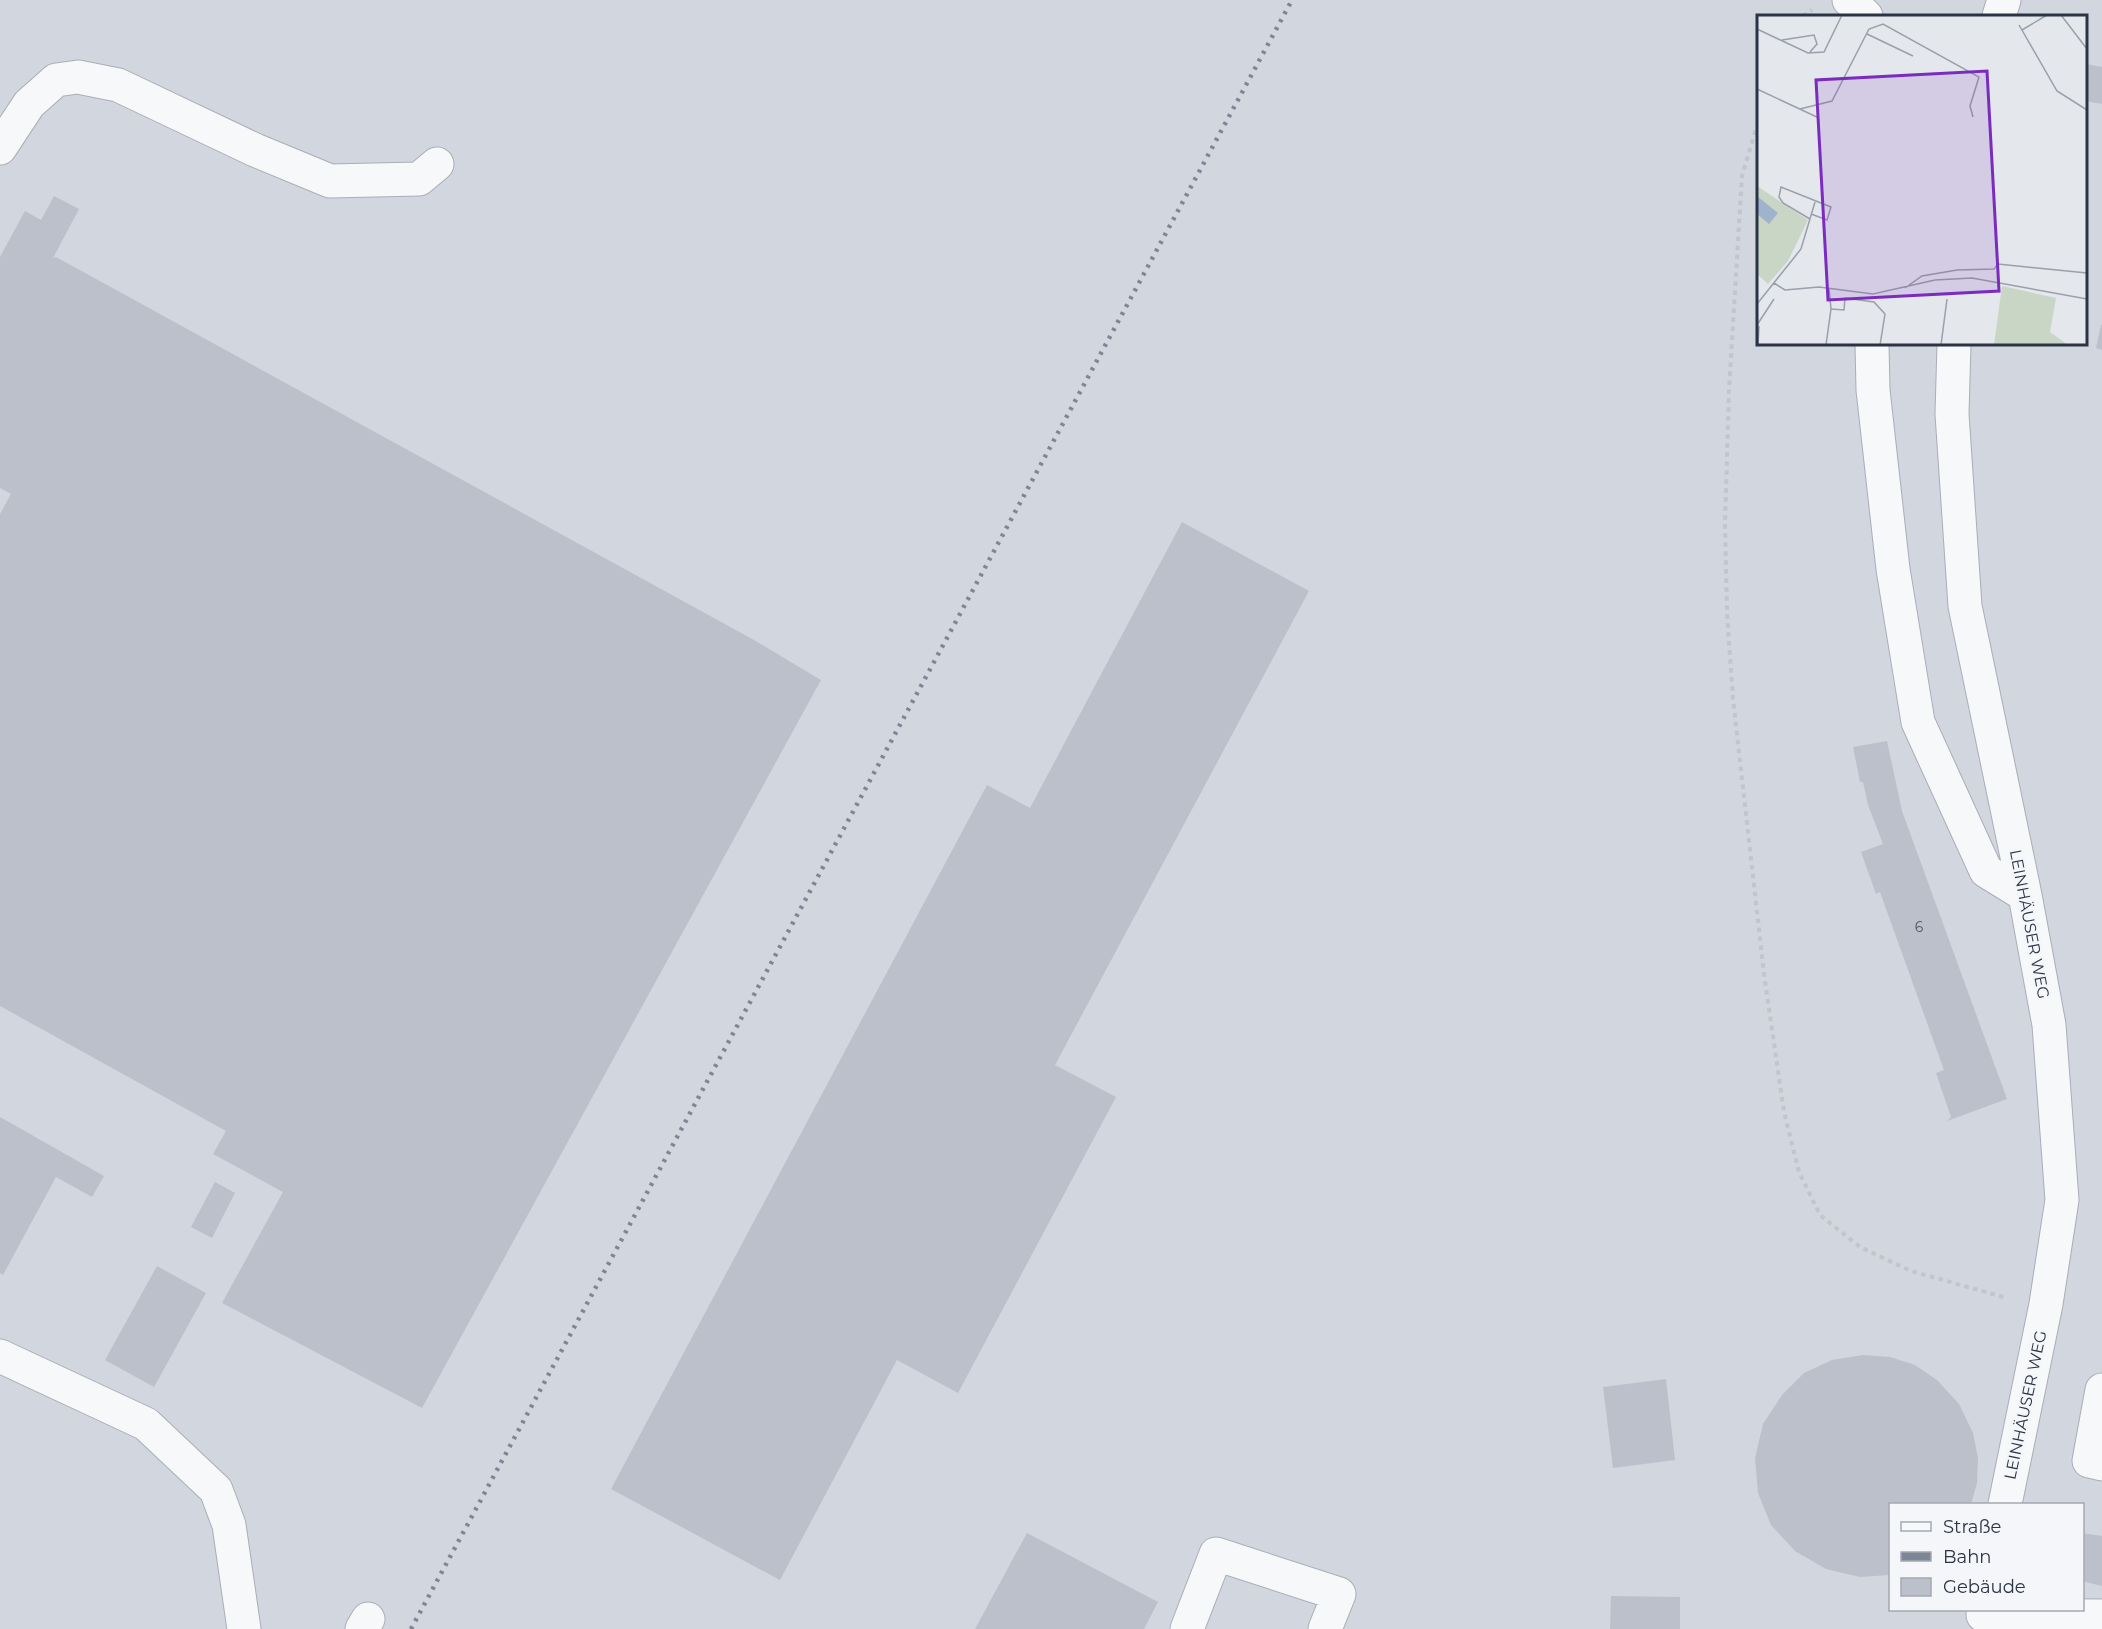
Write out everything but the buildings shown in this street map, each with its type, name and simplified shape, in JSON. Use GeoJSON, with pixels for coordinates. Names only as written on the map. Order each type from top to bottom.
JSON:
{"type":"FeatureCollection","features":[{"type":"Feature","properties":{"kind":"street"},"geometry":{"type":"LineString","coordinates":[[1849,0],[1865,15]]}},
{"type":"Feature","properties":{"kind":"street"},"geometry":{"type":"LineString","coordinates":[[1999,15],[2004,0]]}},
{"type":"Feature","properties":{"kind":"street"},"geometry":{"type":"LineString","coordinates":[[0,148],[29,104],[56,80],[78,77],[118,85],[255,150],[330,181],[419,179],[437,164]]}},
{"type":"Feature","properties":{"kind":"street"},"geometry":{"type":"LineString","coordinates":[[1872,345],[1873,390],[1893,570],[1918,722],[1986,871],[2025,895]]}},
{"type":"Feature","properties":{"kind":"street","name":"LEINHÄUSER WEG"},"geometry":{"type":"LineString","coordinates":[[1954,345],[1952,414],[1965,606],[2025,895],[2049,1025],[2062,1200],[2046,1304],[2005,1503]]}},
{"type":"Feature","properties":{"kind":"street"},"geometry":{"type":"LineString","coordinates":[[0,1356],[146,1424],[216,1490],[229,1525],[244,1629]]}},
{"type":"Feature","properties":{"kind":"street"},"geometry":{"type":"LineString","coordinates":[[2102,1390],[2089,1461],[2102,1464]]}},
{"type":"Feature","properties":{"kind":"street"},"geometry":{"type":"LineString","coordinates":[[1187,1629],[1215,1554],[1339,1594],[1325,1629]]}},
{"type":"Feature","properties":{"kind":"street"},"geometry":{"type":"LineString","coordinates":[[1983,1618],[2102,1616]]}},
{"type":"Feature","properties":{"kind":"path"},"geometry":{"type":"LineString","coordinates":[[1757,125],[1742,176],[1728,401],[1726,590],[1734,699],[1762,963],[1784,1112],[1799,1172],[1820,1215],[1860,1247],[1911,1271],[2010,1299],[2046,1304]]}},
{"type":"Feature","properties":{"kind":"shaded area"},"geometry":{"type":"Polygon","coordinates":[[[0,0],[2102,0],[2102,1629],[0,1629],[0,0]]]}},
{"type":"Feature","properties":{"kind":"railway"},"geometry":{"type":"LineString","coordinates":[[411,1629],[1292,0]]}}]}
